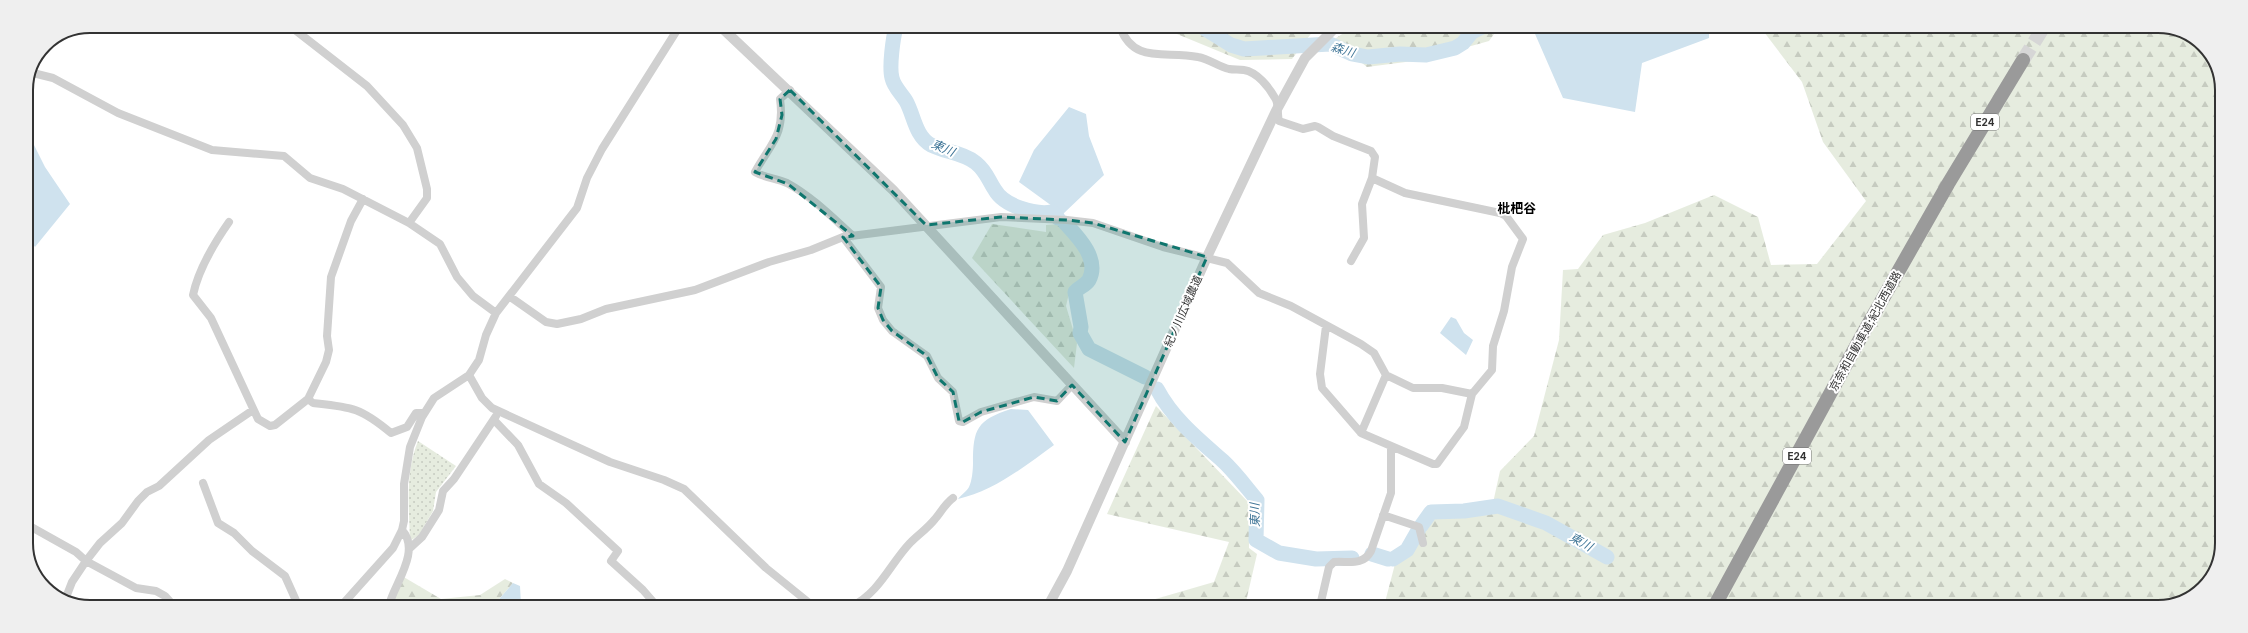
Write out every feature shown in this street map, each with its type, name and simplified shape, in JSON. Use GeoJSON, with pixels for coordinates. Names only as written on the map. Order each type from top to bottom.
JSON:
{"type":"FeatureCollection","features":[{"type":"Feature","properties":{"kind":"highway","name":"京奈和自動車道;紀北西道路"},"geometry":{"type":"LineString","coordinates":[[1718,600],[1733,575],[1861,337],[1948,184],[2023,60]]}},
{"type":"Feature","properties":{"kind":"street"},"geometry":{"type":"LineString","coordinates":[[299,33],[367,86],[407,131],[417,148],[427,189],[427,198],[408,223]]}},
{"type":"Feature","properties":{"kind":"street"},"geometry":{"type":"LineString","coordinates":[[346,600],[393,548],[402,530],[404,521],[404,484],[410,448],[424,413],[434,398],[469,374],[479,360],[486,335],[496,313],[577,208],[587,178],[602,149],[675,33]]}},
{"type":"Feature","properties":{"kind":"street"},"geometry":{"type":"LineString","coordinates":[[728,33],[790,90],[893,190],[1125,442]]}},
{"type":"Feature","properties":{"kind":"street"},"geometry":{"type":"LineString","coordinates":[[1122,33],[1124,39],[1142,53],[1200,57],[1228,69],[1248,71],[1256,76],[1274,95],[1277,100],[1276,111],[1279,121],[1303,129],[1315,126],[1333,136],[1371,151],[1375,157],[1372,178],[1362,204],[1364,238],[1351,261]]}},
{"type":"Feature","properties":{"kind":"street","name":"紀ノ川広域農道"},"geometry":{"type":"LineString","coordinates":[[1051,600],[1067,571],[1207,257],[1276,111],[1305,58],[1330,33]]}},
{"type":"Feature","properties":{"kind":"street"},"geometry":{"type":"LineString","coordinates":[[35,74],[53,78],[118,113],[212,150],[284,156],[310,178],[343,189],[363,199],[408,223],[440,244],[457,277],[472,296],[496,313]]}},
{"type":"Feature","properties":{"kind":"street"},"geometry":{"type":"LineString","coordinates":[[790,90],[780,99],[782,115],[776,140],[755,172],[762,176],[770,176],[788,184],[816,203],[853,236]]}},
{"type":"Feature","properties":{"kind":"street"},"geometry":{"type":"LineString","coordinates":[[1326,326],[1320,384],[1361,433],[1391,448],[1433,464],[1437,464],[1464,427],[1472,394],[1492,370],[1492,346],[1504,311],[1512,267],[1523,239],[1506,216],[1500,213],[1405,193],[1372,178]]}},
{"type":"Feature","properties":{"kind":"street"},"geometry":{"type":"LineString","coordinates":[[229,222],[216,241],[195,284],[193,295],[211,318],[258,419],[270,426],[275,425],[308,399],[326,362],[329,350],[327,336],[331,277],[351,221],[363,199]]}},
{"type":"Feature","properties":{"kind":"street"},"geometry":{"type":"LineString","coordinates":[[509,296],[546,322],[557,324],[581,319],[606,310],[695,290],[769,262],[811,250],[843,237],[926,225],[1001,217],[1067,220],[1093,224],[1163,247],[1227,263],[1249,285],[1268,298],[1290,306],[1362,344],[1374,353],[1386,375],[1413,388],[1442,388],[1472,394]]}},
{"type":"Feature","properties":{"kind":"street"},"geometry":{"type":"LineString","coordinates":[[843,237],[881,287],[878,308],[883,320],[892,331],[927,356],[938,378],[953,392],[959,421],[963,422],[981,412],[1034,397],[1057,401],[1072,386]]}},
{"type":"Feature","properties":{"kind":"street"},"geometry":{"type":"LineString","coordinates":[[469,374],[482,398],[498,411],[610,462],[664,480],[684,489],[766,568],[805,600]]}},
{"type":"Feature","properties":{"kind":"street"},"geometry":{"type":"LineString","coordinates":[[1361,433],[1386,375]]}},
{"type":"Feature","properties":{"kind":"street"},"geometry":{"type":"LineString","coordinates":[[308,399],[313,403],[354,408],[372,416],[390,433],[407,427],[416,413],[424,413]]}},
{"type":"Feature","properties":{"kind":"street"},"geometry":{"type":"LineString","coordinates":[[67,595],[72,582],[86,561],[100,543],[122,523],[147,492],[160,486],[209,440],[253,410]]}},
{"type":"Feature","properties":{"kind":"street"},"geometry":{"type":"LineString","coordinates":[[391,600],[410,548],[422,537],[439,510],[443,491],[454,479],[494,420],[498,411]]}},
{"type":"Feature","properties":{"kind":"street"},"geometry":{"type":"LineString","coordinates":[[494,420],[518,445],[539,484],[566,503],[618,551],[611,561],[643,590],[651,600]]}},
{"type":"Feature","properties":{"kind":"street"},"geometry":{"type":"LineString","coordinates":[[1321,600],[1329,567],[1334,562],[1362,562],[1368,557],[1391,493],[1391,448]]}},
{"type":"Feature","properties":{"kind":"street"},"geometry":{"type":"LineString","coordinates":[[204,483],[218,523],[234,533],[252,551],[285,576],[296,600]]}},
{"type":"Feature","properties":{"kind":"street"},"geometry":{"type":"LineString","coordinates":[[860,600],[879,586],[884,575],[910,543],[935,520],[946,503],[953,498]]}},
{"type":"Feature","properties":{"kind":"street"},"geometry":{"type":"LineString","coordinates":[[1383,515],[1419,527],[1424,543]]}},
{"type":"Feature","properties":{"kind":"street"},"geometry":{"type":"LineString","coordinates":[[33,528],[76,552],[86,561],[141,591],[156,591],[166,596],[169,600]]}},
{"type":"Feature","properties":{"kind":"street"},"geometry":{"type":"LineString","coordinates":[[402,530],[408,536],[410,548]]}},
{"type":"Feature","properties":{"kind":"highlighted area"},"geometry":{"type":"Polygon","coordinates":[[[790,90],[926,225],[1001,217],[1067,220],[1093,223],[1207,257],[1125,442],[1072,385],[1057,401],[1034,397],[981,412],[963,422],[959,421],[953,392],[938,378],[927,356],[892,331],[883,320],[878,308],[881,287],[843,237],[853,236],[788,184],[755,172],[776,139],[782,115],[780,99],[790,90]]]}},
{"type":"Feature","properties":{"kind":"green space"},"geometry":{"type":"Polygon","coordinates":[[[1175,33],[1312,33],[1292,59],[1240,60],[1175,33]]]}},
{"type":"Feature","properties":{"kind":"green space"},"geometry":{"type":"Polygon","coordinates":[[[1344,33],[1495,33],[1489,41],[1421,60],[1367,67],[1333,40],[1344,33]]]}},
{"type":"Feature","properties":{"kind":"green space"},"geometry":{"type":"Polygon","coordinates":[[[1765,33],[2166,33],[2183,39],[2201,52],[2211,68],[2215,86],[2215,551],[2211,565],[2205,575],[2193,588],[2183,594],[2169,599],[2158,600],[1386,600],[1395,564],[1425,524],[1446,504],[1465,507],[1493,503],[1500,471],[1534,436],[1559,340],[1563,270],[1578,269],[1603,235],[1645,223],[1714,195],[1758,217],[1771,265],[1817,264],[1866,201],[1823,142],[1802,82],[1765,33]]]}},
{"type":"Feature","properties":{"kind":"green space"},"geometry":{"type":"Polygon","coordinates":[[[992,224],[1046,232],[1046,225],[1058,224],[1074,240],[1085,255],[1087,263],[1085,272],[1080,280],[1070,289],[1066,306],[1077,343],[1074,368],[972,258],[992,224]]]}},
{"type":"Feature","properties":{"kind":"green space"},"geometry":{"type":"Polygon","coordinates":[[[1156,406],[1249,503],[1249,548],[1257,554],[1246,600],[1152,600],[1214,582],[1229,542],[1107,514],[1156,406]]]}},
{"type":"Feature","properties":{"kind":"green space"},"geometry":{"type":"Polygon","coordinates":[[[418,441],[456,466],[436,492],[433,511],[419,535],[410,541],[409,478],[418,441]]]}},
{"type":"Feature","properties":{"kind":"green space"},"geometry":{"type":"Polygon","coordinates":[[[402,576],[441,599],[480,595],[505,579],[513,583],[498,600],[391,600],[402,576]]]}},
{"type":"Feature","properties":{"kind":"water"},"geometry":{"type":"Polygon","coordinates":[[[1535,33],[1709,33],[1709,38],[1642,63],[1635,112],[1563,98],[1535,33]]]}},
{"type":"Feature","properties":{"kind":"water"},"geometry":{"type":"Polygon","coordinates":[[[1069,107],[1086,114],[1089,136],[1104,175],[1063,214],[1019,182],[1034,150],[1069,107]]]}},
{"type":"Feature","properties":{"kind":"water"},"geometry":{"type":"Polygon","coordinates":[[[33,143],[45,167],[70,204],[35,247],[33,244],[33,143]]]}},
{"type":"Feature","properties":{"kind":"water"},"geometry":{"type":"Polygon","coordinates":[[[1451,317],[1456,319],[1464,333],[1473,340],[1466,355],[1440,333],[1451,317]]]}},
{"type":"Feature","properties":{"kind":"water"},"geometry":{"type":"Polygon","coordinates":[[[1011,409],[1028,410],[1054,445],[997,484],[958,499],[968,488],[971,482],[974,442],[979,427],[991,417],[1011,409]]]}},
{"type":"Feature","properties":{"kind":"water"},"geometry":{"type":"Polygon","coordinates":[[[513,583],[520,586],[521,600],[498,600],[513,583]]]}},
{"type":"Feature","properties":{"kind":"waterway","name":"東川"},"geometry":{"type":"LineString","coordinates":[[895,33],[891,60],[892,78],[896,87],[906,101],[921,136],[931,145],[966,157],[980,166],[999,196],[1005,201],[1029,211],[1045,213],[1052,212],[1058,218]]}},
{"type":"Feature","properties":{"kind":"waterway","name":"森川"},"geometry":{"type":"LineString","coordinates":[[1212,33],[1231,45],[1244,49],[1330,44],[1352,54],[1368,57],[1400,54],[1426,55],[1455,48],[1463,43],[1471,33]]}},
{"type":"Feature","properties":{"kind":"waterway","name":"東川"},"geometry":{"type":"LineString","coordinates":[[1065,223],[1086,249],[1092,264],[1092,272],[1089,280],[1075,292],[1081,327],[1080,333],[1089,349],[1145,377]]}},
{"type":"Feature","properties":{"kind":"waterway","name":"東川"},"geometry":{"type":"LineString","coordinates":[[1157,389],[1163,400],[1178,419],[1227,465],[1257,500],[1256,540],[1279,553],[1316,559],[1352,558]]}},
{"type":"Feature","properties":{"kind":"waterway","name":"東川"},"geometry":{"type":"LineString","coordinates":[[1421,526],[1431,512],[1464,511],[1498,506],[1546,523],[1607,557]]}},
{"type":"Feature","properties":{"kind":"waterway","name":"東川"},"geometry":{"type":"LineString","coordinates":[[1393,559],[1407,550],[1419,529]]}},
{"type":"Feature","properties":{"kind":"waterway","name":"東川"},"geometry":{"type":"LineString","coordinates":[[1372,554],[1388,559]]}},
{"type":"Feature","properties":{"kind":"tunnel"},"geometry":{"type":"LineString","coordinates":[[2023,60],[2040,33]]}},
{"type":"Feature","properties":{"kind":"district","name":"枇杷谷"},"geometry":{"type":"Point","coordinates":[1517,208]}}]}
